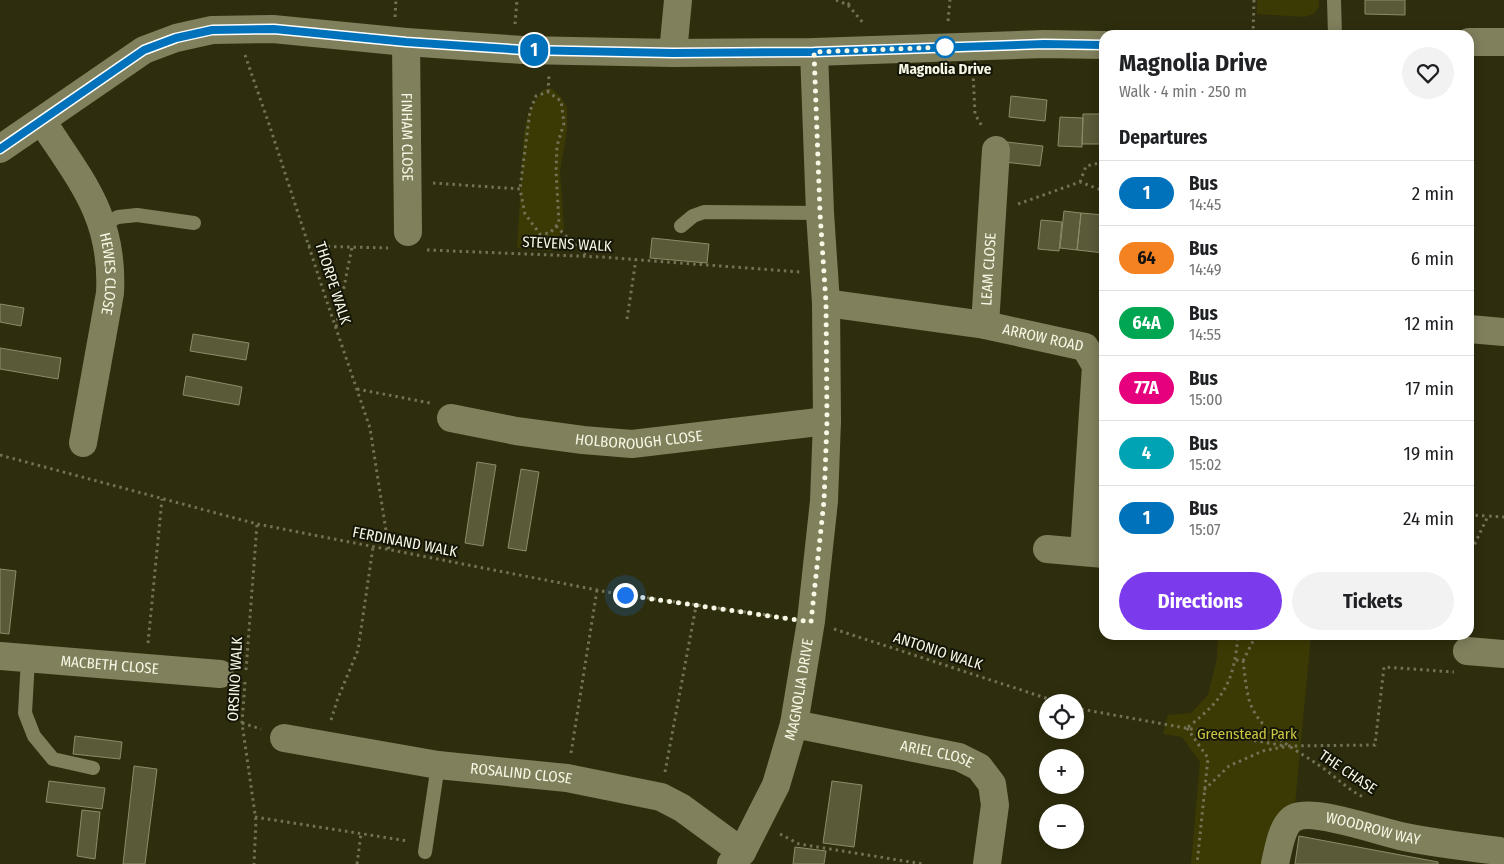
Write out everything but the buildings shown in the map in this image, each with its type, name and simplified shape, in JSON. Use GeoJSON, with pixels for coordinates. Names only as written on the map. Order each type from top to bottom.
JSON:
{"type":"FeatureCollection","features":[{"type":"Feature","properties":{"kind":"street"},"geometry":{"type":"LineString","coordinates":[[673,53],[678,0]]}},
{"type":"Feature","properties":{"kind":"street"},"geometry":{"type":"LineString","coordinates":[[0,149],[144,50],[176,38],[212,30],[236,28],[274,29],[406,42],[523,50],[673,53],[814,52],[1044,44],[1099,45]]}},
{"type":"Feature","properties":{"kind":"street","name":"FINHAM CLOSE"},"geometry":{"type":"LineString","coordinates":[[406,42],[408,182],[406,243]]}},
{"type":"Feature","properties":{"kind":"street"},"geometry":{"type":"LineString","coordinates":[[1474,42],[1504,42]]}},
{"type":"Feature","properties":{"kind":"street","name":"MAGNOLIA DRIVE"},"geometry":{"type":"LineString","coordinates":[[736,858],[776,784],[794,724],[811,622],[824,501],[827,421],[826,303],[820,213],[814,52]]}},
{"type":"Feature","properties":{"kind":"street","name":"HEWES CLOSE"},"geometry":{"type":"LineString","coordinates":[[42,121],[86,188],[103,224],[108,245],[111,269],[110,293],[83,443]]}},
{"type":"Feature","properties":{"kind":"street","name":"LEAM CLOSE"},"geometry":{"type":"LineString","coordinates":[[985,324],[996,150]]}},
{"type":"Feature","properties":{"kind":"street","name":"ARROW ROAD"},"geometry":{"type":"LineString","coordinates":[[826,303],[985,324],[1086,347],[1096,366],[1094,553]]}},
{"type":"Feature","properties":{"kind":"street"},"geometry":{"type":"LineString","coordinates":[[1474,329],[1504,332]]}},
{"type":"Feature","properties":{"kind":"street","name":"HOLBOROUGH CLOSE"},"geometry":{"type":"LineString","coordinates":[[451,418],[516,431],[632,444],[827,421]]}},
{"type":"Feature","properties":{"kind":"street"},"geometry":{"type":"LineString","coordinates":[[1047,549],[1094,553]]}},
{"type":"Feature","properties":{"kind":"street"},"geometry":{"type":"LineString","coordinates":[[1467,651],[1504,654]]}},
{"type":"Feature","properties":{"kind":"street","name":"MACBETH CLOSE"},"geometry":{"type":"LineString","coordinates":[[0,656],[237,676]]}},
{"type":"Feature","properties":{"kind":"street","name":"ARIEL CLOSE"},"geometry":{"type":"LineString","coordinates":[[794,724],[959,758],[979,767],[992,784],[995,804],[987,864]]}},
{"type":"Feature","properties":{"kind":"street","name":"ROSALIND CLOSE"},"geometry":{"type":"LineString","coordinates":[[284,738],[438,765],[567,778],[661,797],[682,808],[736,858]]}},
{"type":"Feature","properties":{"kind":"street","name":"WOODROW WAY"},"geometry":{"type":"LineString","coordinates":[[1275,864],[1280,840],[1288,823],[1294,817],[1303,814],[1345,821],[1399,836],[1450,846],[1504,853]]}},
{"type":"Feature","properties":{"kind":"lane"},"geometry":{"type":"LineString","coordinates":[[1334,0],[1335,30]]}},
{"type":"Feature","properties":{"kind":"lane"},"geometry":{"type":"LineString","coordinates":[[681,226],[693,216],[704,212],[820,213]]}},
{"type":"Feature","properties":{"kind":"lane"},"geometry":{"type":"LineString","coordinates":[[103,224],[126,216],[137,215],[194,222]]}},
{"type":"Feature","properties":{"kind":"lane"},"geometry":{"type":"LineString","coordinates":[[28,658],[25,713],[34,736],[53,760],[93,768]]}},
{"type":"Feature","properties":{"kind":"lane"},"geometry":{"type":"LineString","coordinates":[[425,848],[438,765]]}},
{"type":"Feature","properties":{"kind":"path"},"geometry":{"type":"LineString","coordinates":[[836,0],[848,5],[852,0]]}},
{"type":"Feature","properties":{"kind":"path"},"geometry":{"type":"LineString","coordinates":[[1253,30],[1254,0]]}},
{"type":"Feature","properties":{"kind":"path","name":"THORPE WALK"},"geometry":{"type":"LineString","coordinates":[[236,28],[370,428],[389,550]]}},
{"type":"Feature","properties":{"kind":"path"},"geometry":{"type":"LineString","coordinates":[[973,85],[975,114]]}},
{"type":"Feature","properties":{"kind":"path"},"geometry":{"type":"LineString","coordinates":[[548,92],[560,101],[564,123],[557,146],[556,192],[559,223],[550,233],[540,234],[526,214],[520,189],[530,111],[536,96],[548,92]]}},
{"type":"Feature","properties":{"kind":"path"},"geometry":{"type":"LineString","coordinates":[[1099,163],[1086,166],[1080,182],[1099,189]]}},
{"type":"Feature","properties":{"kind":"path"},"geometry":{"type":"LineString","coordinates":[[408,182],[520,189]]}},
{"type":"Feature","properties":{"kind":"path","name":"LEAM CLOSE"},"geometry":{"type":"LineString","coordinates":[[992,212],[1080,182]]}},
{"type":"Feature","properties":{"kind":"path"},"geometry":{"type":"LineString","coordinates":[[556,226],[586,256]]}},
{"type":"Feature","properties":{"kind":"path","name":"STEVENS WALK"},"geometry":{"type":"LineString","coordinates":[[308,246],[352,247],[406,243],[824,274]]}},
{"type":"Feature","properties":{"kind":"path"},"geometry":{"type":"LineString","coordinates":[[336,328],[352,247]]}},
{"type":"Feature","properties":{"kind":"path"},"geometry":{"type":"LineString","coordinates":[[627,319],[636,260]]}},
{"type":"Feature","properties":{"kind":"path"},"geometry":{"type":"LineString","coordinates":[[357,389],[449,407],[451,418]]}},
{"type":"Feature","properties":{"kind":"path","name":"FERDINAND WALK"},"geometry":{"type":"LineString","coordinates":[[0,454],[257,524],[597,590],[811,622]]}},
{"type":"Feature","properties":{"kind":"path"},"geometry":{"type":"LineString","coordinates":[[146,668],[162,499]]}},
{"type":"Feature","properties":{"kind":"path"},"geometry":{"type":"LineString","coordinates":[[1474,515],[1504,517]]}},
{"type":"Feature","properties":{"kind":"path"},"geometry":{"type":"LineString","coordinates":[[1474,545],[1488,516]]}},
{"type":"Feature","properties":{"kind":"path","name":"ORSINO WALK"},"geometry":{"type":"LineString","coordinates":[[254,864],[256,817],[237,676],[257,524]]}},
{"type":"Feature","properties":{"kind":"path"},"geometry":{"type":"LineString","coordinates":[[325,744],[338,698],[358,650],[373,547]]}},
{"type":"Feature","properties":{"kind":"path"},"geometry":{"type":"LineString","coordinates":[[567,778],[597,590]]}},
{"type":"Feature","properties":{"kind":"path"},"geometry":{"type":"LineString","coordinates":[[661,797],[696,606]]}},
{"type":"Feature","properties":{"kind":"path","name":"ANTONIO WALK"},"geometry":{"type":"LineString","coordinates":[[811,622],[1039,696]]}},
{"type":"Feature","properties":{"kind":"path"},"geometry":{"type":"LineString","coordinates":[[1187,728],[1207,712],[1223,694],[1236,660],[1238,640]]}},
{"type":"Feature","properties":{"kind":"path"},"geometry":{"type":"LineString","coordinates":[[1236,660],[1243,661],[1254,640]]}},
{"type":"Feature","properties":{"kind":"path"},"geometry":{"type":"LineString","coordinates":[[1204,790],[1230,766],[1263,751],[1288,746],[1375,744],[1384,667],[1466,674],[1467,651]]}},
{"type":"Feature","properties":{"kind":"path","name":"THE CHASE"},"geometry":{"type":"LineString","coordinates":[[1243,661],[1250,702],[1261,723],[1288,746],[1321,766],[1353,792],[1368,800]]}},
{"type":"Feature","properties":{"kind":"path"},"geometry":{"type":"LineString","coordinates":[[1084,710],[1288,746]]}},
{"type":"Feature","properties":{"kind":"path"},"geometry":{"type":"LineString","coordinates":[[1187,728],[1208,758],[1197,864]]}},
{"type":"Feature","properties":{"kind":"path"},"geometry":{"type":"LineString","coordinates":[[256,817],[361,834],[425,848]]}},
{"type":"Feature","properties":{"kind":"path"},"geometry":{"type":"LineString","coordinates":[[757,822],[799,844],[923,864]]}},
{"type":"Feature","properties":{"kind":"path"},"geometry":{"type":"LineString","coordinates":[[357,864],[361,834]]}},
{"type":"Feature","properties":{"kind":"green space"},"geometry":{"type":"Polygon","coordinates":[[[1257,0],[1319,0],[1319,6],[1314,14],[1304,17],[1257,14],[1257,0]]]}},
{"type":"Feature","properties":{"kind":"green space"},"geometry":{"type":"Polygon","coordinates":[[[551,88],[561,97],[567,107],[567,130],[560,171],[564,228],[559,236],[554,239],[553,251],[517,248],[524,134],[528,114],[542,90],[551,88]]]}},
{"type":"Feature","properties":{"kind":"green space","name":"Greenstead Park"},"geometry":{"type":"Polygon","coordinates":[[[1218,640],[1311,640],[1294,815],[1284,864],[1191,864],[1200,762],[1182,737],[1163,734],[1168,715],[1191,713],[1208,695],[1217,658],[1218,640]]]}},
{"type":"Feature","properties":{"kind":"bus line","name":"1"},"geometry":{"type":"LineString","coordinates":[[0,149],[144,50],[176,38],[212,30],[236,28],[274,29],[406,42],[523,50],[673,53],[814,52],[1044,44],[1099,45]]}},
{"type":"Feature","properties":{"kind":"place","name":"Magnolia Drive"},"geometry":{"type":"Point","coordinates":[945,47]}},
{"type":"Feature","properties":{"kind":"route"},"geometry":{"type":"LineString","coordinates":[[625,595],[811,622],[824,501],[827,421],[826,303],[820,213],[814,52],[949,47],[945,47]]}}]}
